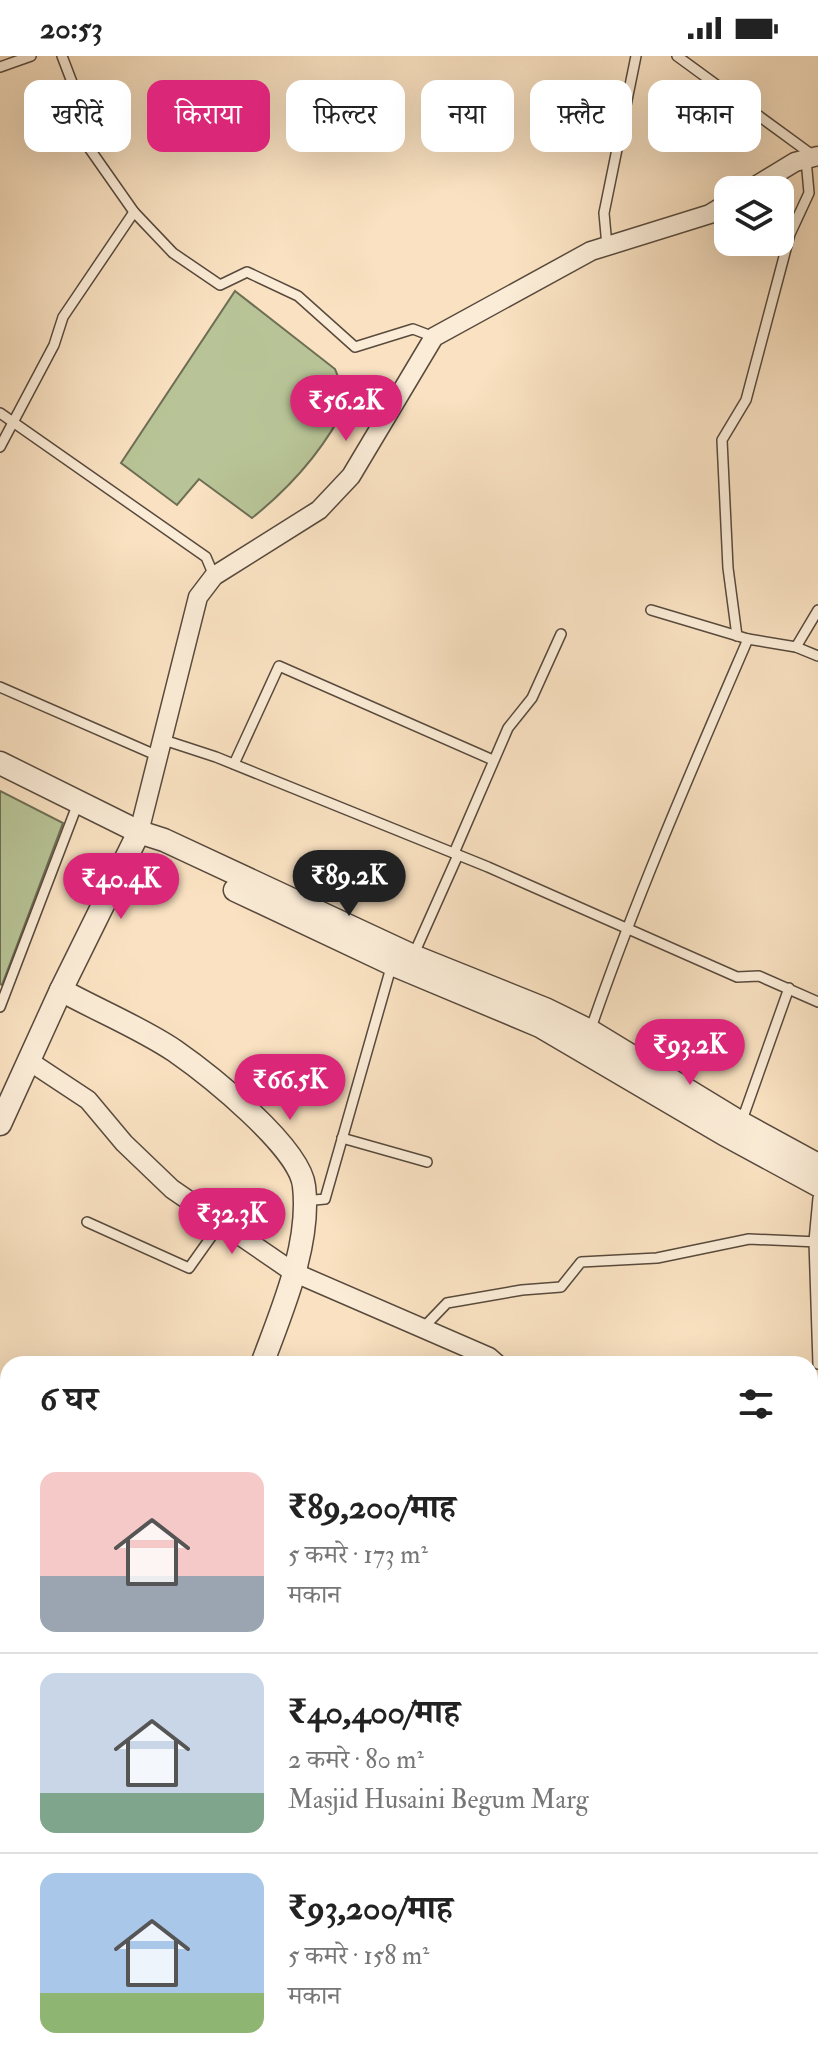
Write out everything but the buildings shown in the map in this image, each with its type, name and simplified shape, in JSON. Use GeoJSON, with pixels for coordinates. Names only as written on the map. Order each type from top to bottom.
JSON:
{"type":"FeatureCollection","features":[{"type":"Feature","properties":{"kind":"street"},"geometry":{"type":"LineString","coordinates":[[772,176],[795,162],[813,157]]}},
{"type":"Feature","properties":{"kind":"street"},"geometry":{"type":"LineString","coordinates":[[0,1124],[61,990],[139,832],[198,597],[214,576],[319,510],[351,476],[434,337],[591,251],[714,212]]}},
{"type":"Feature","properties":{"kind":"street"},"geometry":{"type":"LineString","coordinates":[[0,763],[139,832],[164,840],[413,956],[545,1009],[590,1031],[741,1123],[818,1165]]}},
{"type":"Feature","properties":{"kind":"street"},"geometry":{"type":"LineString","coordinates":[[139,832],[157,853],[392,964],[540,1026],[818,1185]]}},
{"type":"Feature","properties":{"kind":"street"},"geometry":{"type":"LineString","coordinates":[[61,990],[173,1050],[239,1103],[290,1154],[304,1183],[305,1226],[265,1356]]}},
{"type":"Feature","properties":{"kind":"street"},"geometry":{"type":"LineString","coordinates":[[29,1061],[88,1100],[124,1143],[172,1189],[293,1272],[487,1356]]}},
{"type":"Feature","properties":{"kind":"lane"},"geometry":{"type":"LineString","coordinates":[[0,67],[31,56]]}},
{"type":"Feature","properties":{"kind":"lane"},"geometry":{"type":"LineString","coordinates":[[62,56],[83,111],[87,145],[134,212],[173,253],[220,285],[247,272],[298,296],[355,347],[413,329],[434,337]]}},
{"type":"Feature","properties":{"kind":"lane"},"geometry":{"type":"LineString","coordinates":[[607,246],[604,213],[636,56]]}},
{"type":"Feature","properties":{"kind":"lane"},"geometry":{"type":"LineString","coordinates":[[677,56],[813,157],[809,193],[790,234],[746,400],[722,440],[728,568],[737,636]]}},
{"type":"Feature","properties":{"kind":"lane"},"geometry":{"type":"LineString","coordinates":[[0,447],[54,345],[63,317],[134,212]]}},
{"type":"Feature","properties":{"kind":"lane"},"geometry":{"type":"LineString","coordinates":[[0,413],[206,557],[214,576]]}},
{"type":"Feature","properties":{"kind":"lane"},"geometry":{"type":"LineString","coordinates":[[651,610],[748,639],[796,647],[818,656]]}},
{"type":"Feature","properties":{"kind":"lane"},"geometry":{"type":"LineString","coordinates":[[796,647],[818,610]]}},
{"type":"Feature","properties":{"kind":"lane"},"geometry":{"type":"LineString","coordinates":[[413,956],[493,760],[508,728],[532,698],[561,634]]}},
{"type":"Feature","properties":{"kind":"lane"},"geometry":{"type":"LineString","coordinates":[[590,1031],[661,838],[748,639]]}},
{"type":"Feature","properties":{"kind":"lane"},"geometry":{"type":"LineString","coordinates":[[234,764],[279,666],[493,760]]}},
{"type":"Feature","properties":{"kind":"lane"},"geometry":{"type":"LineString","coordinates":[[0,687],[162,748],[234,764],[456,854],[737,977],[759,976],[818,1002]]}},
{"type":"Feature","properties":{"kind":"lane"},"geometry":{"type":"LineString","coordinates":[[0,1007],[78,803]]}},
{"type":"Feature","properties":{"kind":"lane"},"geometry":{"type":"LineString","coordinates":[[304,1201],[325,1199],[392,964]]}},
{"type":"Feature","properties":{"kind":"lane"},"geometry":{"type":"LineString","coordinates":[[741,1123],[789,988]]}},
{"type":"Feature","properties":{"kind":"lane"},"geometry":{"type":"LineString","coordinates":[[342,1138],[427,1162]]}},
{"type":"Feature","properties":{"kind":"lane"},"geometry":{"type":"LineString","coordinates":[[818,1198],[818,1356]]}},
{"type":"Feature","properties":{"kind":"lane"},"geometry":{"type":"LineString","coordinates":[[87,1222],[189,1268],[221,1223]]}},
{"type":"Feature","properties":{"kind":"lane"},"geometry":{"type":"LineString","coordinates":[[423,1328],[447,1303],[522,1290],[561,1287],[581,1262],[657,1258],[749,1239],[816,1242]]}},
{"type":"Feature","properties":{"kind":"green space"},"geometry":{"type":"Polygon","coordinates":[[[235,291],[335,369],[348,401],[307,465],[252,518],[199,479],[177,505],[121,463],[235,291]]]}},
{"type":"Feature","properties":{"kind":"green space"},"geometry":{"type":"Polygon","coordinates":[[[0,791],[63,823],[2,985],[0,984],[0,791]]]}}]}
